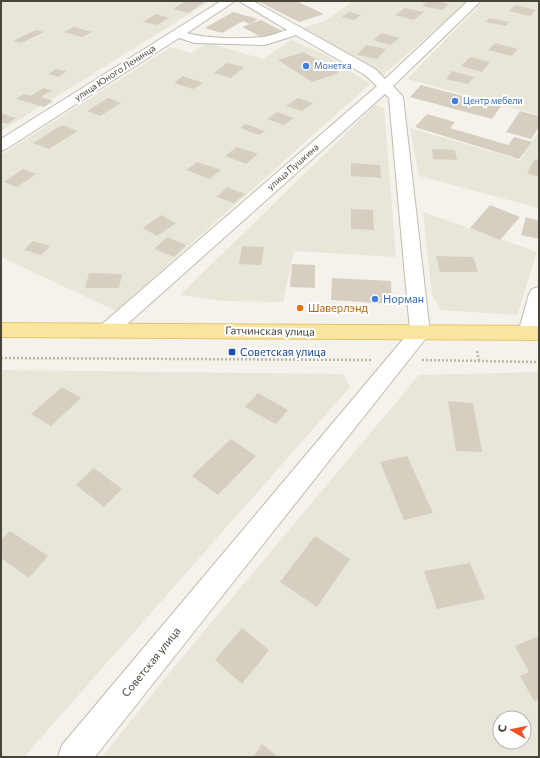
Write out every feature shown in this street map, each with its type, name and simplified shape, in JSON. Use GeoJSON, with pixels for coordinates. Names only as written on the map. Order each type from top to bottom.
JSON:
{"type":"FeatureCollection","features":[{"type":"Feature","properties":{"kind":"main road","name":"Гатчинская улица"},"geometry":{"type":"LineString","coordinates":[[1,330],[533,333]]}},
{"type":"Feature","properties":{"kind":"street","name":"улица Юного Ленинца"},"geometry":{"type":"LineString","coordinates":[[1,146],[229,1]]}},
{"type":"Feature","properties":{"kind":"street"},"geometry":{"type":"LineString","coordinates":[[245,1],[370,72],[396,98],[420,333]]}},
{"type":"Feature","properties":{"kind":"street","name":"улица Пушкина"},"geometry":{"type":"LineString","coordinates":[[108,330],[385,86],[475,1]]}},
{"type":"Feature","properties":{"kind":"street"},"geometry":{"type":"LineString","coordinates":[[176,34],[195,39],[265,41],[297,31]]}},
{"type":"Feature","properties":{"kind":"street"},"geometry":{"type":"LineString","coordinates":[[533,333],[539,294]]}},
{"type":"Feature","properties":{"kind":"street","name":"Советская улица"},"geometry":{"type":"LineString","coordinates":[[74,757],[420,333]]}},
{"type":"Feature","properties":{"kind":"path"},"geometry":{"type":"LineString","coordinates":[[1,358],[373,360]]}},
{"type":"Feature","properties":{"kind":"path"},"geometry":{"type":"LineString","coordinates":[[417,360],[539,362]]}},
{"type":"Feature","properties":{"kind":"shaded area"},"geometry":{"type":"Polygon","coordinates":[[[1,1],[210,1],[1,131],[1,1]]]}},
{"type":"Feature","properties":{"kind":"shaded area"},"geometry":{"type":"Polygon","coordinates":[[[353,1],[468,1],[383,75],[300,29],[327,20],[353,1]]]}},
{"type":"Feature","properties":{"kind":"shaded area"},"geometry":{"type":"Polygon","coordinates":[[[484,1],[539,1],[539,115],[407,79],[484,1]]]}},
{"type":"Feature","properties":{"kind":"shaded area"},"geometry":{"type":"Polygon","coordinates":[[[291,40],[326,55],[370,84],[116,311],[1,257],[1,155],[171,47],[191,53],[208,43],[263,59],[291,40]]]}},
{"type":"Feature","properties":{"kind":"shaded area"},"geometry":{"type":"Polygon","coordinates":[[[375,105],[384,108],[396,257],[294,251],[283,302],[223,301],[180,295],[375,105]]]}},
{"type":"Feature","properties":{"kind":"shaded area"},"geometry":{"type":"Polygon","coordinates":[[[410,128],[520,160],[539,131],[539,208],[419,176],[410,128]]]}},
{"type":"Feature","properties":{"kind":"shaded area"},"geometry":{"type":"Polygon","coordinates":[[[423,212],[537,252],[517,315],[441,310],[432,296],[423,212]]]}},
{"type":"Feature","properties":{"kind":"shaded area"},"geometry":{"type":"Polygon","coordinates":[[[1,370],[343,374],[350,387],[24,757],[1,757],[1,370]]]}},
{"type":"Feature","properties":{"kind":"shaded area"},"geometry":{"type":"Polygon","coordinates":[[[539,372],[539,757],[102,757],[179,661],[419,375],[539,372]]]}},
{"type":"Feature","properties":{"kind":"building"},"geometry":{"type":"Polygon","coordinates":[[[186,1],[206,1],[188,13],[173,9],[186,1]]]}},
{"type":"Feature","properties":{"kind":"building"},"geometry":{"type":"Polygon","coordinates":[[[258,1],[296,1],[324,14],[299,22],[258,1]]]}},
{"type":"Feature","properties":{"kind":"building"},"geometry":{"type":"Polygon","coordinates":[[[428,1],[449,4],[442,10],[422,6],[428,1]]]}},
{"type":"Feature","properties":{"kind":"building"},"geometry":{"type":"Polygon","coordinates":[[[515,5],[536,10],[530,16],[509,11],[515,5]]]}},
{"type":"Feature","properties":{"kind":"building"},"geometry":{"type":"Polygon","coordinates":[[[405,8],[424,12],[414,20],[395,15],[405,8]]]}},
{"type":"Feature","properties":{"kind":"building"},"geometry":{"type":"Polygon","coordinates":[[[233,12],[258,19],[250,24],[243,21],[222,33],[205,28],[233,12]]]}},
{"type":"Feature","properties":{"kind":"building"},"geometry":{"type":"Polygon","coordinates":[[[349,12],[361,15],[354,20],[342,17],[349,12]]]}},
{"type":"Feature","properties":{"kind":"building"},"geometry":{"type":"Polygon","coordinates":[[[156,14],[169,18],[157,25],[143,22],[156,14]]]}},
{"type":"Feature","properties":{"kind":"building"},"geometry":{"type":"Polygon","coordinates":[[[489,18],[509,22],[506,26],[486,22],[489,18]]]}},
{"type":"Feature","properties":{"kind":"building"},"geometry":{"type":"Polygon","coordinates":[[[261,20],[282,31],[263,38],[242,27],[261,20]]]}},
{"type":"Feature","properties":{"kind":"building"},"geometry":{"type":"Polygon","coordinates":[[[74,27],[92,32],[82,37],[64,32],[74,27]]]}},
{"type":"Feature","properties":{"kind":"building"},"geometry":{"type":"Polygon","coordinates":[[[36,30],[44,32],[21,43],[13,41],[36,30]]]}},
{"type":"Feature","properties":{"kind":"building"},"geometry":{"type":"Polygon","coordinates":[[[382,33],[400,38],[390,45],[373,40],[382,33]]]}},
{"type":"Feature","properties":{"kind":"building"},"geometry":{"type":"Polygon","coordinates":[[[495,43],[518,49],[512,56],[488,50],[495,43]]]}},
{"type":"Feature","properties":{"kind":"building"},"geometry":{"type":"Polygon","coordinates":[[[366,45],[386,49],[377,59],[357,55],[366,45]]]}},
{"type":"Feature","properties":{"kind":"building"},"geometry":{"type":"Polygon","coordinates":[[[304,52],[339,73],[312,82],[278,60],[304,52]]]}},
{"type":"Feature","properties":{"kind":"building"},"geometry":{"type":"Polygon","coordinates":[[[470,57],[490,62],[482,72],[461,66],[470,57]]]}},
{"type":"Feature","properties":{"kind":"building"},"geometry":{"type":"Polygon","coordinates":[[[227,63],[244,67],[231,78],[214,73],[227,63]]]}},
{"type":"Feature","properties":{"kind":"building"},"geometry":{"type":"Polygon","coordinates":[[[56,69],[67,71],[59,77],[48,74],[56,69]]]}},
{"type":"Feature","properties":{"kind":"building"},"geometry":{"type":"Polygon","coordinates":[[[452,71],[474,77],[468,84],[446,79],[452,71]]]}},
{"type":"Feature","properties":{"kind":"building"},"geometry":{"type":"Polygon","coordinates":[[[183,76],[203,83],[193,89],[174,83],[183,76]]]}},
{"type":"Feature","properties":{"kind":"building","name":"Центр мебели"},"geometry":{"type":"Polygon","coordinates":[[[421,85],[501,106],[492,119],[410,97],[421,85]]]}},
{"type":"Feature","properties":{"kind":"building"},"geometry":{"type":"Polygon","coordinates":[[[43,88],[52,90],[41,97],[53,101],[44,107],[16,99],[24,94],[31,96],[43,88]]]}},
{"type":"Feature","properties":{"kind":"building"},"geometry":{"type":"Polygon","coordinates":[[[108,98],[121,103],[100,116],[87,111],[108,98]]]}},
{"type":"Feature","properties":{"kind":"building"},"geometry":{"type":"Polygon","coordinates":[[[298,98],[313,103],[302,111],[286,106],[298,98]]]}},
{"type":"Feature","properties":{"kind":"building"},"geometry":{"type":"Polygon","coordinates":[[[520,111],[539,116],[539,127],[531,139],[506,132],[520,111]]]}},
{"type":"Feature","properties":{"kind":"building"},"geometry":{"type":"Polygon","coordinates":[[[277,112],[294,118],[284,125],[267,119],[277,112]]]}},
{"type":"Feature","properties":{"kind":"building"},"geometry":{"type":"Polygon","coordinates":[[[1,113],[16,118],[7,124],[1,122],[1,113]]]}},
{"type":"Feature","properties":{"kind":"building"},"geometry":{"type":"Polygon","coordinates":[[[427,114],[455,122],[450,128],[508,145],[514,137],[532,142],[519,159],[415,127],[427,114]]]}},
{"type":"Feature","properties":{"kind":"building"},"geometry":{"type":"Polygon","coordinates":[[[246,124],[265,131],[259,135],[240,128],[246,124]]]}},
{"type":"Feature","properties":{"kind":"building"},"geometry":{"type":"Polygon","coordinates":[[[62,125],[78,131],[49,149],[33,143],[62,125]]]}},
{"type":"Feature","properties":{"kind":"building"},"geometry":{"type":"Polygon","coordinates":[[[237,147],[258,154],[246,164],[225,156],[237,147]]]}},
{"type":"Feature","properties":{"kind":"building"},"geometry":{"type":"Polygon","coordinates":[[[432,149],[455,150],[457,160],[433,159],[432,149]]]}},
{"type":"Feature","properties":{"kind":"building"},"geometry":{"type":"Polygon","coordinates":[[[535,159],[539,160],[539,177],[527,173],[535,159]]]}},
{"type":"Feature","properties":{"kind":"building"},"geometry":{"type":"Polygon","coordinates":[[[197,162],[221,170],[210,179],[186,170],[197,162]]]}},
{"type":"Feature","properties":{"kind":"building"},"geometry":{"type":"Polygon","coordinates":[[[351,163],[380,165],[381,178],[351,176],[351,163]]]}},
{"type":"Feature","properties":{"kind":"building"},"geometry":{"type":"Polygon","coordinates":[[[23,169],[36,174],[17,187],[4,182],[23,169]]]}},
{"type":"Feature","properties":{"kind":"building"},"geometry":{"type":"Polygon","coordinates":[[[227,187],[245,194],[234,203],[217,197],[227,187]]]}},
{"type":"Feature","properties":{"kind":"building"},"geometry":{"type":"Polygon","coordinates":[[[490,205],[520,217],[500,240],[470,228],[490,205]]]}},
{"type":"Feature","properties":{"kind":"building"},"geometry":{"type":"Polygon","coordinates":[[[351,209],[373,210],[374,230],[351,229],[351,209]]]}},
{"type":"Feature","properties":{"kind":"building"},"geometry":{"type":"Polygon","coordinates":[[[161,215],[176,223],[157,236],[143,228],[161,215]]]}},
{"type":"Feature","properties":{"kind":"building"},"geometry":{"type":"Polygon","coordinates":[[[526,217],[539,221],[539,239],[521,235],[526,217]]]}},
{"type":"Feature","properties":{"kind":"building"},"geometry":{"type":"Polygon","coordinates":[[[167,237],[186,245],[174,257],[154,249],[167,237]]]}},
{"type":"Feature","properties":{"kind":"building"},"geometry":{"type":"Polygon","coordinates":[[[33,241],[50,246],[41,255],[24,250],[33,241]]]}},
{"type":"Feature","properties":{"kind":"building"},"geometry":{"type":"Polygon","coordinates":[[[242,246],[264,247],[261,265],[239,264],[242,246]]]}},
{"type":"Feature","properties":{"kind":"building"},"geometry":{"type":"Polygon","coordinates":[[[436,256],[473,257],[478,272],[440,272],[436,256]]]}},
{"type":"Feature","properties":{"kind":"building"},"geometry":{"type":"Polygon","coordinates":[[[292,264],[315,265],[315,288],[290,287],[292,264]]]}},
{"type":"Feature","properties":{"kind":"building"},"geometry":{"type":"Polygon","coordinates":[[[89,273],[122,274],[119,288],[85,288],[89,273]]]}},
{"type":"Feature","properties":{"kind":"building"},"geometry":{"type":"Polygon","coordinates":[[[332,278],[391,281],[392,304],[331,300],[332,278]]]}},
{"type":"Feature","properties":{"kind":"building"},"geometry":{"type":"Polygon","coordinates":[[[62,387],[81,398],[51,426],[31,414],[62,387]]]}},
{"type":"Feature","properties":{"kind":"building"},"geometry":{"type":"Polygon","coordinates":[[[258,393],[288,410],[276,424],[245,407],[258,393]]]}},
{"type":"Feature","properties":{"kind":"building"},"geometry":{"type":"Polygon","coordinates":[[[448,401],[473,403],[482,452],[456,451],[448,401]]]}},
{"type":"Feature","properties":{"kind":"building"},"geometry":{"type":"Polygon","coordinates":[[[231,439],[256,456],[218,495],[192,476],[231,439]]]}},
{"type":"Feature","properties":{"kind":"building"},"geometry":{"type":"Polygon","coordinates":[[[407,456],[433,513],[404,520],[380,462],[407,456]]]}},
{"type":"Feature","properties":{"kind":"building"},"geometry":{"type":"Polygon","coordinates":[[[94,468],[122,489],[104,507],[76,485],[94,468]]]}},
{"type":"Feature","properties":{"kind":"building"},"geometry":{"type":"Polygon","coordinates":[[[10,531],[48,556],[29,578],[1,558],[1,540],[10,531]]]}},
{"type":"Feature","properties":{"kind":"building"},"geometry":{"type":"Polygon","coordinates":[[[315,536],[350,559],[317,607],[280,582],[315,536]]]}},
{"type":"Feature","properties":{"kind":"building"},"geometry":{"type":"Polygon","coordinates":[[[470,563],[485,599],[437,609],[424,571],[470,563]]]}},
{"type":"Feature","properties":{"kind":"building"},"geometry":{"type":"Polygon","coordinates":[[[242,628],[269,650],[242,684],[215,660],[242,628]]]}},
{"type":"Feature","properties":{"kind":"building"},"geometry":{"type":"Polygon","coordinates":[[[539,636],[539,699],[534,701],[520,676],[529,672],[515,646],[539,636]]]}},
{"type":"Feature","properties":{"kind":"building"},"geometry":{"type":"Polygon","coordinates":[[[262,744],[278,757],[253,757],[262,744]]]}},
{"type":"Feature","properties":{"kind":"place","name":"Монетка"},"geometry":{"type":"Point","coordinates":[306,66]}},
{"type":"Feature","properties":{"kind":"place","name":"Центр мебели"},"geometry":{"type":"Point","coordinates":[455,101]}},
{"type":"Feature","properties":{"kind":"place","name":"Норман"},"geometry":{"type":"Point","coordinates":[375,299]}},
{"type":"Feature","properties":{"kind":"place","name":"Шаверлэнд"},"geometry":{"type":"Point","coordinates":[300,308]}},
{"type":"Feature","properties":{"kind":"place","name":"Советская улица"},"geometry":{"type":"Point","coordinates":[232,352]}}]}
